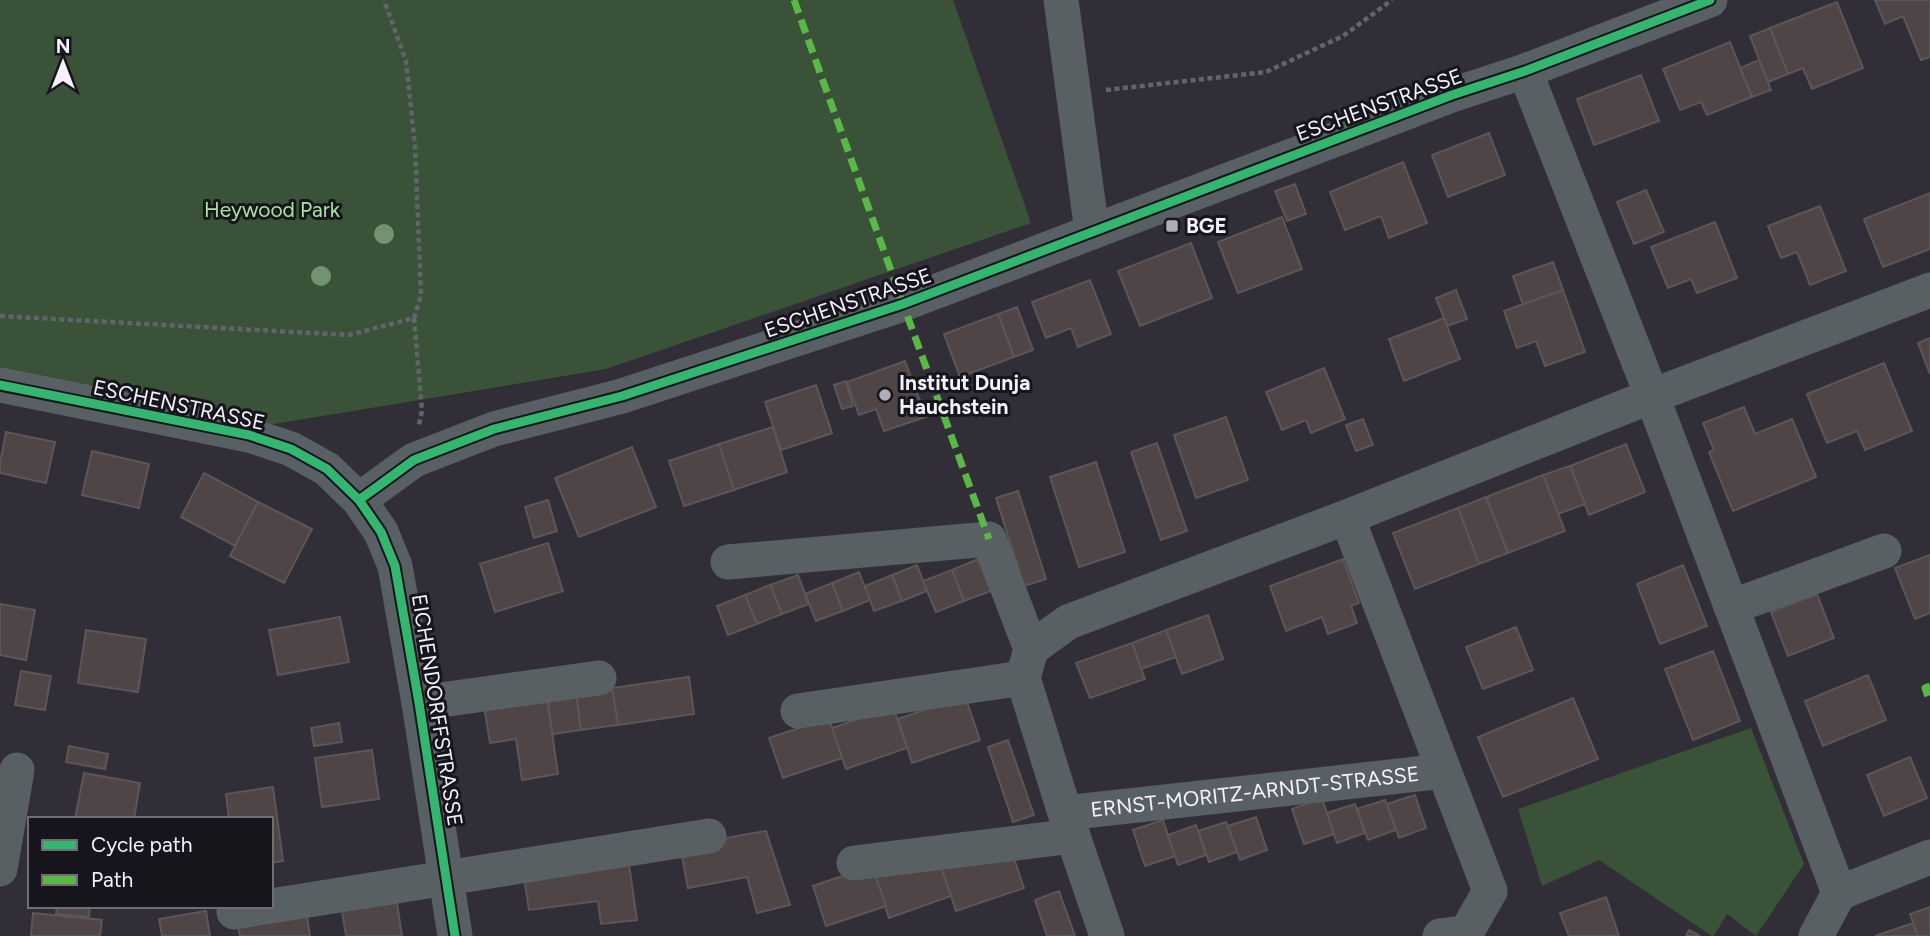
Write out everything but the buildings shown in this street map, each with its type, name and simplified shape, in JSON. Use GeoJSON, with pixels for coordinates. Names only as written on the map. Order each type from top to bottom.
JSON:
{"type":"FeatureCollection","features":[{"type":"Feature","properties":{"kind":"street"},"geometry":{"type":"LineString","coordinates":[[1061,0],[1092,232]]}},
{"type":"Feature","properties":{"kind":"street","name":"ESCHENSTRASSE"},"geometry":{"type":"LineString","coordinates":[[0,385],[249,435],[292,449],[327,469],[359,500],[414,460],[494,429],[622,396],[903,304],[1452,95],[1525,71],[1701,2]]}},
{"type":"Feature","properties":{"kind":"street"},"geometry":{"type":"LineString","coordinates":[[1525,71],[1652,396],[1839,893]]}},
{"type":"Feature","properties":{"kind":"street"},"geometry":{"type":"LineString","coordinates":[[798,711],[1027,663],[1068,622],[1347,517],[1930,290]]}},
{"type":"Feature","properties":{"kind":"street","name":"EICHENDORFFSTRASSE"},"geometry":{"type":"LineString","coordinates":[[359,500],[381,532],[395,566],[455,936]]}},
{"type":"Feature","properties":{"kind":"street","name":"ERNST-MORITZ-ARNDT-STRASSE"},"geometry":{"type":"LineString","coordinates":[[1347,517],[1490,891],[1466,933],[1440,936]]}},
{"type":"Feature","properties":{"kind":"street","name":"ERNST-MORITZ-ARNDT-STRASSE"},"geometry":{"type":"LineString","coordinates":[[728,562],[989,539],[1027,663],[1069,825],[1107,936]]}},
{"type":"Feature","properties":{"kind":"street"},"geometry":{"type":"LineString","coordinates":[[1731,607],[1884,551]]}},
{"type":"Feature","properties":{"kind":"street","name":"EICHENDORFFSTRASSE"},"geometry":{"type":"LineString","coordinates":[[419,703],[599,678]]}},
{"type":"Feature","properties":{"kind":"street"},"geometry":{"type":"LineString","coordinates":[[0,869],[16,770]]}},
{"type":"Feature","properties":{"kind":"street","name":"ERNST-MORITZ-ARNDT-STRASSE"},"geometry":{"type":"LineString","coordinates":[[854,863],[1069,825],[1444,771]]}},
{"type":"Feature","properties":{"kind":"street"},"geometry":{"type":"LineString","coordinates":[[273,906],[709,836]]}},
{"type":"Feature","properties":{"kind":"street"},"geometry":{"type":"LineString","coordinates":[[1818,935],[1839,893],[1930,857]]}},
{"type":"Feature","properties":{"kind":"street"},"geometry":{"type":"LineString","coordinates":[[234,912],[258,908]]}},
{"type":"Feature","properties":{"kind":"path"},"geometry":{"type":"LineString","coordinates":[[384,0],[406,61],[415,146],[421,295],[414,318],[422,411],[414,460]]}},
{"type":"Feature","properties":{"kind":"path"},"geometry":{"type":"LineString","coordinates":[[1075,94],[1266,72],[1343,36],[1392,0]]}},
{"type":"Feature","properties":{"kind":"path"},"geometry":{"type":"LineString","coordinates":[[0,316],[349,335],[414,318]]}},
{"type":"Feature","properties":{"kind":"green space","name":"Heywood Park"},"geometry":{"type":"Polygon","coordinates":[[[0,0],[953,0],[1031,223],[606,369],[268,425],[0,370],[0,0]]]}},
{"type":"Feature","properties":{"kind":"green space"},"geometry":{"type":"Polygon","coordinates":[[[1751,728],[1804,864],[1756,936],[1727,914],[1712,936],[1599,860],[1542,886],[1518,809],[1751,728]]]}},
{"type":"Feature","properties":{"kind":"marked path"},"geometry":{"type":"LineString","coordinates":[[794,0],[989,539]]}},
{"type":"Feature","properties":{"kind":"marked path"},"geometry":{"type":"LineString","coordinates":[[1930,686],[1925,688],[1930,702]]}},
{"type":"Feature","properties":{"kind":"cycle path"},"geometry":{"type":"LineString","coordinates":[[359,500],[414,460],[494,429],[622,396],[903,304],[1710,0]]}},
{"type":"Feature","properties":{"kind":"cycle path"},"geometry":{"type":"LineString","coordinates":[[0,385],[249,435],[291,449],[327,469],[359,500],[381,532],[395,566],[455,936]]}},
{"type":"Feature","properties":{"kind":"place","name":"BGE"},"geometry":{"type":"Point","coordinates":[1172,226]}},
{"type":"Feature","properties":{"kind":"place","name":"Institut Dunja Hauchstein"},"geometry":{"type":"Point","coordinates":[885,395]}}]}
